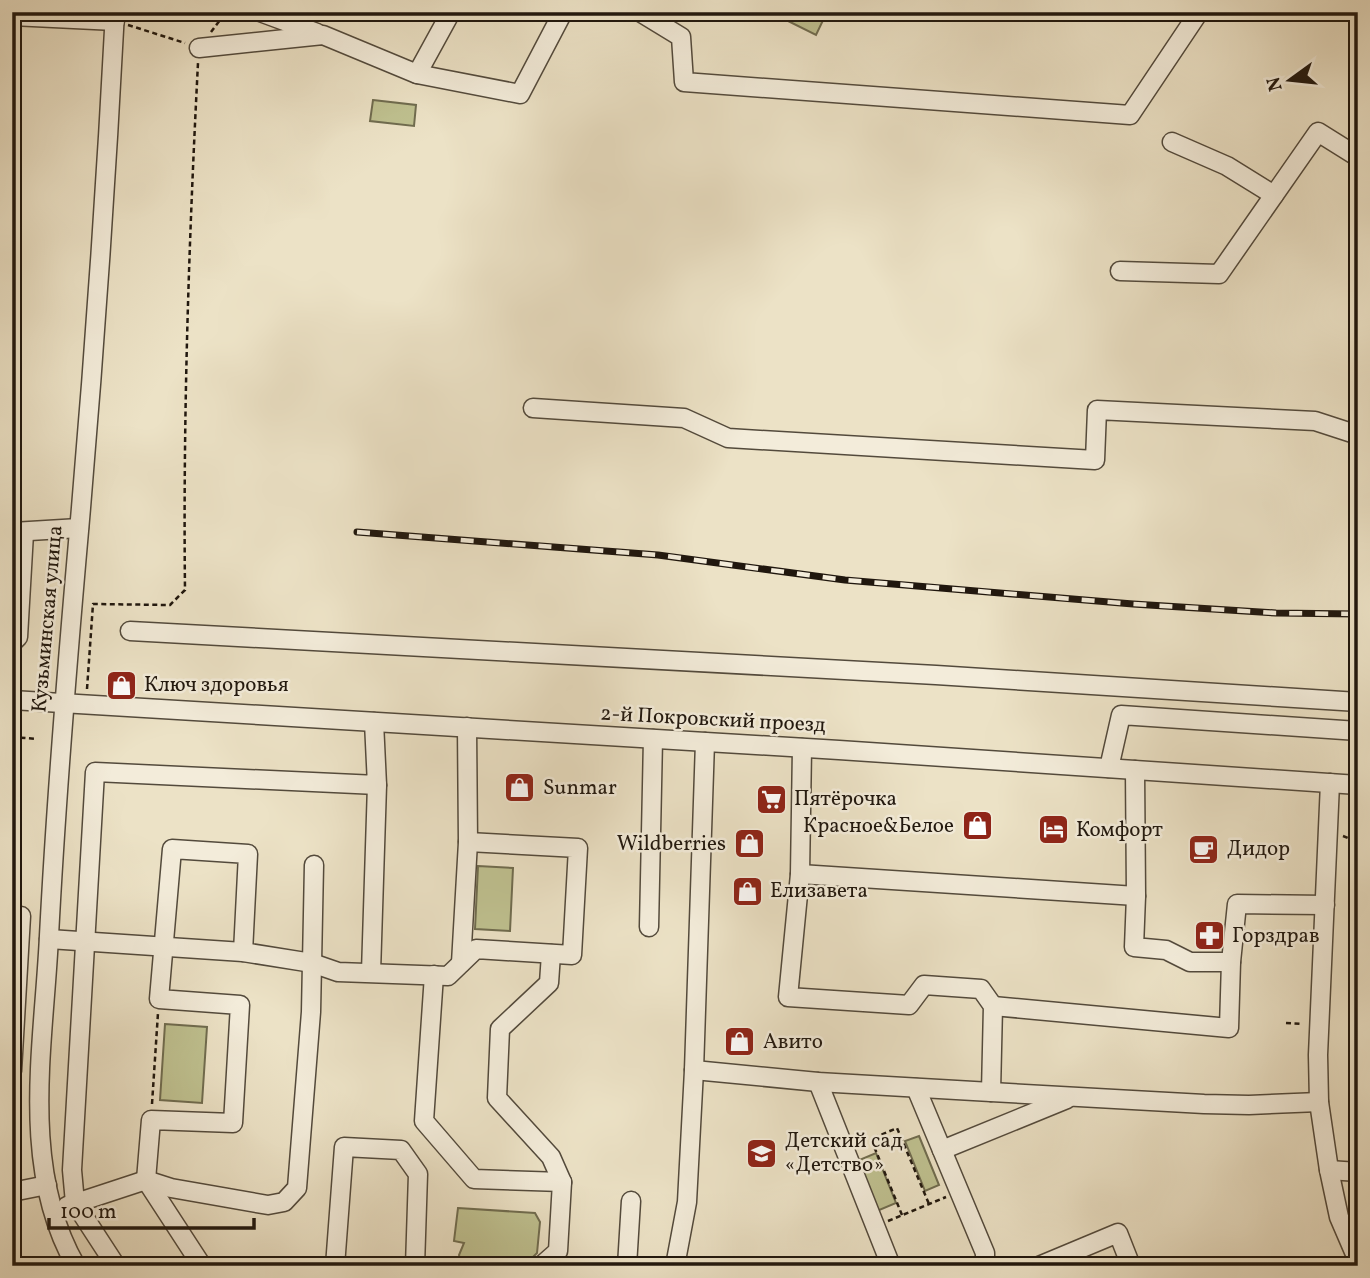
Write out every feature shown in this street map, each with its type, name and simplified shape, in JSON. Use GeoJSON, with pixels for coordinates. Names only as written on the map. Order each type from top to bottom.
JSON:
{"type":"FeatureCollection","features":[{"type":"Feature","properties":{"kind":"street"},"geometry":{"type":"LineString","coordinates":[[260,12],[417,74],[520,94],[563,12]]}},
{"type":"Feature","properties":{"kind":"street"},"geometry":{"type":"LineString","coordinates":[[417,74],[451,12]]}},
{"type":"Feature","properties":{"kind":"street"},"geometry":{"type":"LineString","coordinates":[[640,12],[681,37],[684,82],[1130,115],[1199,12]]}},
{"type":"Feature","properties":{"kind":"street"},"geometry":{"type":"LineString","coordinates":[[12,16],[115,17]]}},
{"type":"Feature","properties":{"kind":"street","name":"Кузьминская улица"},"geometry":{"type":"LineString","coordinates":[[76,1266],[63,1244],[53,1212],[47,1185],[39,1110],[50,916],[115,17]]}},
{"type":"Feature","properties":{"kind":"street"},"geometry":{"type":"LineString","coordinates":[[199,47],[323,35]]}},
{"type":"Feature","properties":{"kind":"street"},"geometry":{"type":"LineString","coordinates":[[1120,271],[1219,274],[1318,132],[1358,157]]}},
{"type":"Feature","properties":{"kind":"street"},"geometry":{"type":"LineString","coordinates":[[1172,142],[1227,166],[1274,195]]}},
{"type":"Feature","properties":{"kind":"street"},"geometry":{"type":"LineString","coordinates":[[533,408],[684,418],[728,438],[1095,460],[1097,410],[1315,421],[1358,435]]}},
{"type":"Feature","properties":{"kind":"street"},"geometry":{"type":"LineString","coordinates":[[12,643],[18,637],[18,533],[79,528]]}},
{"type":"Feature","properties":{"kind":"street"},"geometry":{"type":"LineString","coordinates":[[130,631],[936,675],[1358,702]]}},
{"type":"Feature","properties":{"kind":"street","name":"2-й Покровский проезд"},"geometry":{"type":"LineString","coordinates":[[12,700],[1358,785]]}},
{"type":"Feature","properties":{"kind":"street"},"geometry":{"type":"LineString","coordinates":[[1110,768],[1121,715],[1358,731]]}},
{"type":"Feature","properties":{"kind":"street"},"geometry":{"type":"LineString","coordinates":[[371,972],[377,785],[374,722]]}},
{"type":"Feature","properties":{"kind":"street"},"geometry":{"type":"LineString","coordinates":[[461,963],[468,842],[467,727]]}},
{"type":"Feature","properties":{"kind":"street"},"geometry":{"type":"LineString","coordinates":[[649,927],[653,739]]}},
{"type":"Feature","properties":{"kind":"street"},"geometry":{"type":"LineString","coordinates":[[675,1266],[687,1202],[705,742]]}},
{"type":"Feature","properties":{"kind":"street"},"geometry":{"type":"LineString","coordinates":[[802,748],[800,874],[788,997],[909,1005],[924,985],[981,989],[993,1006],[991,1092]]}},
{"type":"Feature","properties":{"kind":"street"},"geometry":{"type":"LineString","coordinates":[[1135,770],[1134,947],[1166,950],[1190,962],[1231,962]]}},
{"type":"Feature","properties":{"kind":"street"},"geometry":{"type":"LineString","coordinates":[[116,1266],[75,1203],[72,1170],[95,772],[377,785]]}},
{"type":"Feature","properties":{"kind":"street"},"geometry":{"type":"LineString","coordinates":[[1329,783],[1318,1055],[1319,1102],[1339,1217],[1358,1261]]}},
{"type":"Feature","properties":{"kind":"street"},"geometry":{"type":"LineString","coordinates":[[49,939],[85,943],[163,945],[243,953],[312,963],[338,971],[448,976],[476,949],[572,955],[578,848],[468,842]]}},
{"type":"Feature","properties":{"kind":"street"},"geometry":{"type":"LineString","coordinates":[[202,1266],[146,1180],[151,1120],[233,1123],[240,1005],[159,999],[172,849],[247,853],[243,953]]}},
{"type":"Feature","properties":{"kind":"street"},"geometry":{"type":"LineString","coordinates":[[53,1212],[146,1180],[171,1188],[268,1205],[284,1202],[297,1188],[311,1012],[314,865]]}},
{"type":"Feature","properties":{"kind":"street"},"geometry":{"type":"LineString","coordinates":[[800,874],[1136,897]]}},
{"type":"Feature","properties":{"kind":"street"},"geometry":{"type":"LineString","coordinates":[[993,1006],[1229,1028],[1231,962],[1237,904],[1325,905]]}},
{"type":"Feature","properties":{"kind":"street"},"geometry":{"type":"LineString","coordinates":[[12,1071],[17,916],[50,916]]}},
{"type":"Feature","properties":{"kind":"street"},"geometry":{"type":"LineString","coordinates":[[541,1266],[558,1251],[562,1182],[551,1157],[497,1097],[500,1029],[549,983],[551,954]]}},
{"type":"Feature","properties":{"kind":"street"},"geometry":{"type":"LineString","coordinates":[[434,975],[424,1121],[474,1179],[562,1182]]}},
{"type":"Feature","properties":{"kind":"street"},"geometry":{"type":"LineString","coordinates":[[694,1070],[818,1082],[991,1092],[1249,1105],[1319,1102]]}},
{"type":"Feature","properties":{"kind":"street"},"geometry":{"type":"LineString","coordinates":[[818,1082],[891,1266]]}},
{"type":"Feature","properties":{"kind":"street"},"geometry":{"type":"LineString","coordinates":[[916,1087],[984,1262]]}},
{"type":"Feature","properties":{"kind":"street"},"geometry":{"type":"LineString","coordinates":[[942,1150],[1074,1096]]}},
{"type":"Feature","properties":{"kind":"street"},"geometry":{"type":"LineString","coordinates":[[335,1266],[344,1147],[401,1150],[418,1174],[415,1266]]}},
{"type":"Feature","properties":{"kind":"street"},"geometry":{"type":"LineString","coordinates":[[1329,1170],[1358,1172]]}},
{"type":"Feature","properties":{"kind":"street"},"geometry":{"type":"LineString","coordinates":[[12,1192],[47,1185]]}},
{"type":"Feature","properties":{"kind":"street"},"geometry":{"type":"LineString","coordinates":[[627,1266],[631,1201]]}},
{"type":"Feature","properties":{"kind":"street"},"geometry":{"type":"LineString","coordinates":[[1039,1266],[1118,1233],[1131,1266]]}},
{"type":"Feature","properties":{"kind":"path"},"geometry":{"type":"LineString","coordinates":[[90,695],[86,692],[93,604],[170,605],[185,590],[184,500],[193,160],[199,47],[115,17]]}},
{"type":"Feature","properties":{"kind":"path"},"geometry":{"type":"LineString","coordinates":[[12,737],[37,739]]}},
{"type":"Feature","properties":{"kind":"path"},"geometry":{"type":"LineString","coordinates":[[1340,834],[1353,840]]}},
{"type":"Feature","properties":{"kind":"path"},"geometry":{"type":"LineString","coordinates":[[151,1120],[159,999]]}},
{"type":"Feature","properties":{"kind":"path"},"geometry":{"type":"LineString","coordinates":[[1286,1023],[1302,1024]]}},
{"type":"Feature","properties":{"kind":"path"},"geometry":{"type":"LineString","coordinates":[[902,1215],[871,1139],[880,1135],[898,1128],[929,1204]]}},
{"type":"Feature","properties":{"kind":"path"},"geometry":{"type":"LineString","coordinates":[[879,1225],[947,1196]]}},
{"type":"Feature","properties":{"kind":"green space"},"geometry":{"type":"Polygon","coordinates":[[[770,12],[827,12],[816,35],[770,12]]]}},
{"type":"Feature","properties":{"kind":"green space"},"geometry":{"type":"Polygon","coordinates":[[[373,100],[416,105],[414,126],[370,121],[373,100]]]}},
{"type":"Feature","properties":{"kind":"green space"},"geometry":{"type":"Polygon","coordinates":[[[478,866],[513,868],[510,931],[475,929],[478,866]]]}},
{"type":"Feature","properties":{"kind":"green space"},"geometry":{"type":"Polygon","coordinates":[[[165,1024],[207,1027],[202,1103],[160,1100],[165,1024]]]}},
{"type":"Feature","properties":{"kind":"green space"},"geometry":{"type":"Polygon","coordinates":[[[919,1136],[939,1185],[925,1191],[905,1141],[919,1136]]]}},
{"type":"Feature","properties":{"kind":"green space"},"geometry":{"type":"Polygon","coordinates":[[[876,1153],[896,1203],[877,1211],[857,1161],[876,1153]]]}},
{"type":"Feature","properties":{"kind":"green space"},"geometry":{"type":"Polygon","coordinates":[[[458,1208],[535,1213],[540,1222],[537,1253],[524,1266],[462,1266],[459,1255],[464,1243],[454,1241],[458,1208]]]}},
{"type":"Feature","properties":{"kind":"railway"},"geometry":{"type":"LineString","coordinates":[[357,532],[658,555],[845,580],[1133,604],[1276,613],[1358,614]]}},
{"type":"Feature","properties":{"kind":"place","name":"Ключ здоровья"},"geometry":{"type":"Point","coordinates":[121,685]}},
{"type":"Feature","properties":{"kind":"place","name":"Sunmar"},"geometry":{"type":"Point","coordinates":[520,788]}},
{"type":"Feature","properties":{"kind":"place","name":"Пятёрочка"},"geometry":{"type":"Point","coordinates":[771,799]}},
{"type":"Feature","properties":{"kind":"place","name":"Красное&Белое"},"geometry":{"type":"Point","coordinates":[977,826]}},
{"type":"Feature","properties":{"kind":"place","name":"Комфорт"},"geometry":{"type":"Point","coordinates":[1053,830]}},
{"type":"Feature","properties":{"kind":"place","name":"Wildberries"},"geometry":{"type":"Point","coordinates":[749,844]}},
{"type":"Feature","properties":{"kind":"place","name":"Дидор"},"geometry":{"type":"Point","coordinates":[1204,849]}},
{"type":"Feature","properties":{"kind":"place","name":"Елизавета"},"geometry":{"type":"Point","coordinates":[747,891]}},
{"type":"Feature","properties":{"kind":"place","name":"Горздрав"},"geometry":{"type":"Point","coordinates":[1209,936]}},
{"type":"Feature","properties":{"kind":"place","name":"Авито"},"geometry":{"type":"Point","coordinates":[740,1042]}},
{"type":"Feature","properties":{"kind":"place","name":"Детский сад «Детство»"},"geometry":{"type":"Point","coordinates":[762,1153]}}]}
